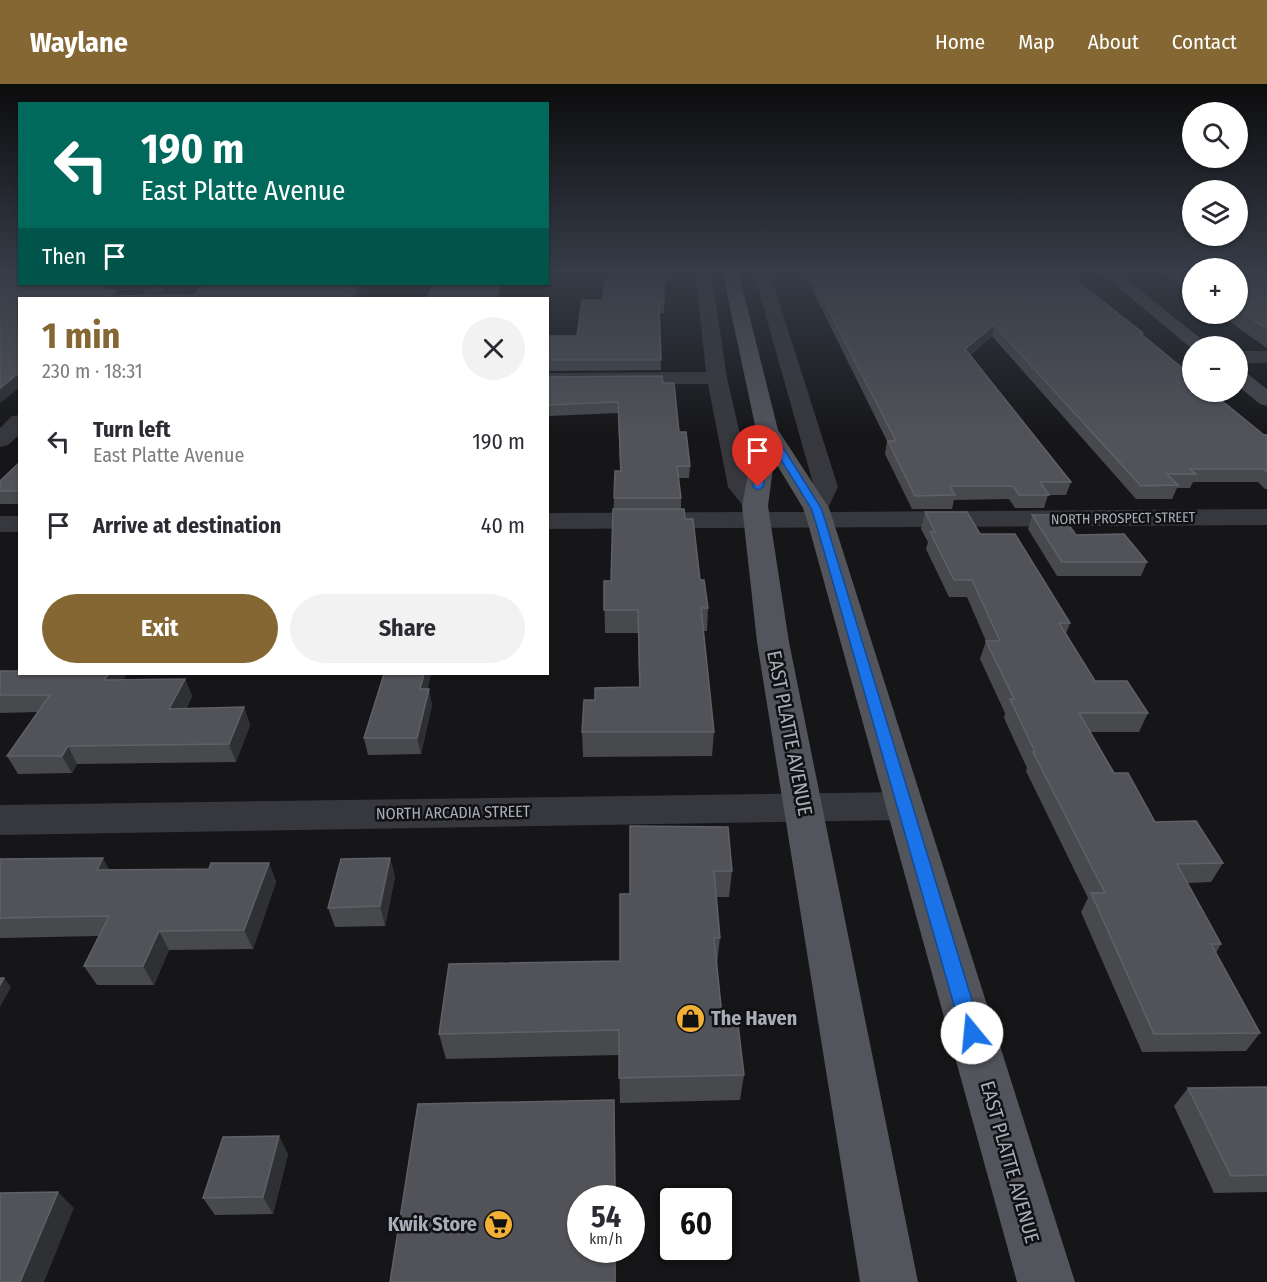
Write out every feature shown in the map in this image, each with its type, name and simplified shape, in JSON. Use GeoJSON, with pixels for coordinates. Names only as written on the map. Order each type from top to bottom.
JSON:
{"type":"FeatureCollection","features":[{"type":"Feature","properties":{"kind":"main road","name":"EAST PLATTE AVENUE"},"geometry":{"type":"LineString","coordinates":[[743,326],[767,430],[818,514],[1046,1282]]}},
{"type":"Feature","properties":{"kind":"main road","name":"EAST PLATTE AVENUE"},"geometry":{"type":"LineString","coordinates":[[767,430],[756,513],[773,642],[889,1282]]}},
{"type":"Feature","properties":{"kind":"street"},"geometry":{"type":"LineString","coordinates":[[710,326],[717,378],[740,487],[756,513]]}},
{"type":"Feature","properties":{"kind":"street"},"geometry":{"type":"LineString","coordinates":[[778,326],[826,487],[818,514]]}},
{"type":"Feature","properties":{"kind":"street"},"geometry":{"type":"LineString","coordinates":[[1176,326],[1188,336]]}},
{"type":"Feature","properties":{"kind":"street"},"geometry":{"type":"LineString","coordinates":[[1248,357],[1267,357]]}},
{"type":"Feature","properties":{"kind":"street"},"geometry":{"type":"LineString","coordinates":[[549,379],[717,378]]}},
{"type":"Feature","properties":{"kind":"street"},"geometry":{"type":"LineString","coordinates":[[1248,384],[1267,400]]}},
{"type":"Feature","properties":{"kind":"street"},"geometry":{"type":"LineString","coordinates":[[0,440],[18,423]]}},
{"type":"Feature","properties":{"kind":"street","name":"NORTH PROSPECT STREET"},"geometry":{"type":"LineString","coordinates":[[549,521],[756,513],[1267,517]]}},
{"type":"Feature","properties":{"kind":"street"},"geometry":{"type":"LineString","coordinates":[[0,524],[18,524]]}},
{"type":"Feature","properties":{"kind":"street","name":"NORTH ARCADIA STREET"},"geometry":{"type":"LineString","coordinates":[[0,820],[905,807]]}},
{"type":"Feature","properties":{"kind":"building"},"geometry":{"type":"Polygon","coordinates":[[[0,326],[18,326],[18,374],[0,388],[0,326]]]}},
{"type":"Feature","properties":{"kind":"building"},"geometry":{"type":"Polygon","coordinates":[[[578,326],[660,326],[661,360],[549,360],[549,336],[577,336],[578,326]]]}},
{"type":"Feature","properties":{"kind":"building"},"geometry":{"type":"Polygon","coordinates":[[[837,326],[993,326],[965,349],[1071,482],[1040,482],[1049,495],[1019,495],[1013,486],[950,486],[955,495],[915,496],[888,441],[896,441],[837,326]]]}},
{"type":"Feature","properties":{"kind":"building"},"geometry":{"type":"Polygon","coordinates":[[[995,326],[1134,326],[1182,368],[1182,402],[1223,402],[1264,435],[1267,435],[1267,472],[1264,469],[1190,469],[1196,474],[1167,474],[1178,485],[1141,486],[995,326]]]}},
{"type":"Feature","properties":{"kind":"building"},"geometry":{"type":"Polygon","coordinates":[[[662,376],[663,383],[674,383],[679,432],[686,432],[690,466],[677,466],[681,498],[614,498],[615,471],[621,471],[618,402],[549,405],[549,377],[662,376]]]}},
{"type":"Feature","properties":{"kind":"building"},"geometry":{"type":"Polygon","coordinates":[[[18,464],[18,491],[0,491],[0,481],[18,464]]]}},
{"type":"Feature","properties":{"kind":"building"},"geometry":{"type":"Polygon","coordinates":[[[613,509],[684,509],[685,519],[693,519],[700,580],[704,580],[708,608],[701,608],[714,732],[582,732],[584,700],[595,700],[595,688],[640,687],[638,610],[604,610],[604,581],[611,581],[613,509]]]}},
{"type":"Feature","properties":{"kind":"building"},"geometry":{"type":"Polygon","coordinates":[[[925,512],[967,512],[980,534],[1015,534],[1070,623],[1059,623],[1095,681],[1127,681],[1148,713],[1079,713],[1114,773],[1128,773],[1155,822],[1196,821],[1223,863],[1177,864],[1221,944],[1211,944],[1260,1033],[1154,1034],[1091,893],[1105,893],[1033,752],[1035,752],[1010,699],[1014,699],[986,641],[1000,641],[972,580],[954,580],[930,532],[935,532],[925,512]]]}},
{"type":"Feature","properties":{"kind":"building"},"geometry":{"type":"Polygon","coordinates":[[[1032,515],[1062,515],[1076,535],[1124,534],[1147,562],[1062,562],[1032,515]]]}},
{"type":"Feature","properties":{"kind":"building"},"geometry":{"type":"Polygon","coordinates":[[[0,671],[18,671],[18,675],[108,675],[104,680],[185,679],[169,709],[244,707],[229,744],[68,746],[62,756],[7,756],[50,695],[0,695],[0,671]]]}},
{"type":"Feature","properties":{"kind":"building"},"geometry":{"type":"Polygon","coordinates":[[[384,675],[424,675],[420,689],[429,689],[417,738],[364,738],[384,675]]]}},
{"type":"Feature","properties":{"kind":"building"},"geometry":{"type":"Polygon","coordinates":[[[630,826],[728,827],[732,871],[714,871],[720,938],[714,938],[722,1016],[737,1016],[744,1075],[619,1078],[619,1030],[439,1034],[449,964],[620,961],[620,894],[630,894],[630,826]]]}},
{"type":"Feature","properties":{"kind":"building"},"geometry":{"type":"Polygon","coordinates":[[[103,858],[97,870],[209,869],[211,863],[269,863],[244,930],[159,931],[143,966],[84,966],[109,916],[0,918],[0,859],[103,858]]]}},
{"type":"Feature","properties":{"kind":"building"},"geometry":{"type":"Polygon","coordinates":[[[390,858],[380,906],[328,908],[341,859],[390,858]]]}},
{"type":"Feature","properties":{"kind":"building"},"geometry":{"type":"Polygon","coordinates":[[[1267,1087],[1267,1175],[1231,1176],[1188,1088],[1267,1087]]]}},
{"type":"Feature","properties":{"kind":"building","name":"Kwik Store"},"geometry":{"type":"Polygon","coordinates":[[[614,1100],[615,1185],[567,1185],[567,1263],[615,1263],[615,1282],[390,1282],[418,1104],[614,1100]]]}},
{"type":"Feature","properties":{"kind":"building"},"geometry":{"type":"Polygon","coordinates":[[[279,1136],[263,1197],[203,1198],[223,1137],[279,1136]]]}},
{"type":"Feature","properties":{"kind":"building"},"geometry":{"type":"Polygon","coordinates":[[[58,1192],[20,1282],[0,1282],[0,1193],[58,1192]]]}},
{"type":"Feature","properties":{"kind":"place","name":"The Haven"},"geometry":{"type":"Point","coordinates":[690,1018]}},
{"type":"Feature","properties":{"kind":"place","name":"Kwik Store"},"geometry":{"type":"Point","coordinates":[498,1224]}},
{"type":"Feature","properties":{"kind":"route"},"geometry":{"type":"LineString","coordinates":[[758,487],[767,430],[816,508],[972,1033]]}}]}
